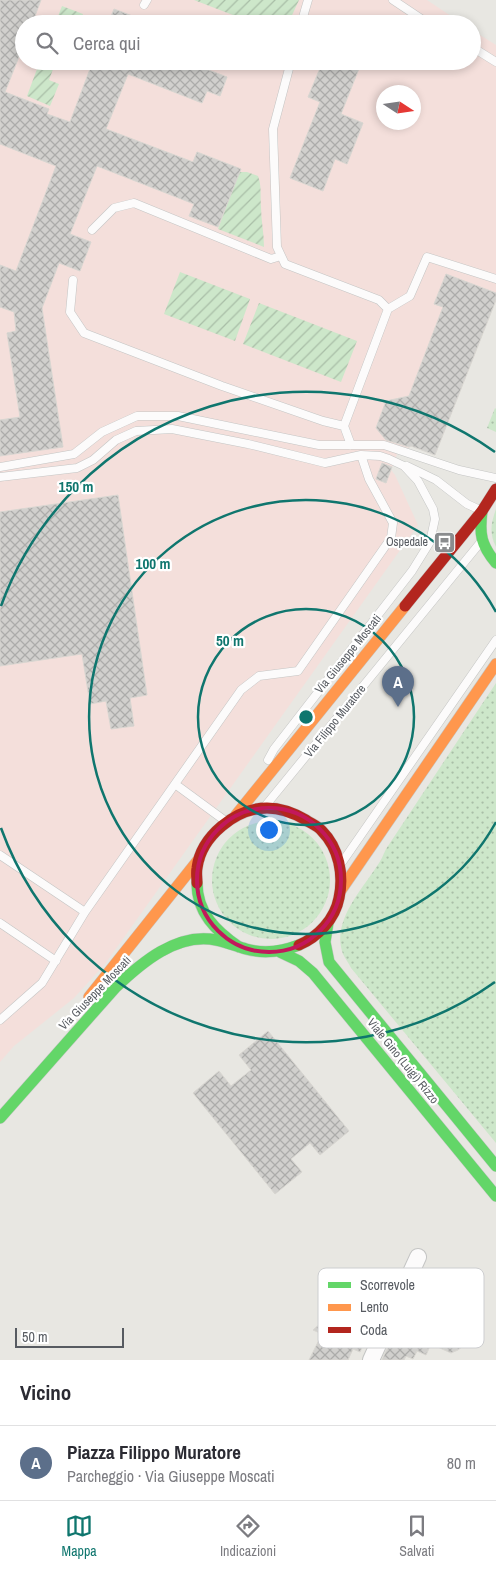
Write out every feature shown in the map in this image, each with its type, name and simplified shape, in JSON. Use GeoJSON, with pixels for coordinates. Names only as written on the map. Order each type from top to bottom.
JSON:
{"type":"FeatureCollection","features":[{"type":"Feature","properties":{"kind":"street","name":"Via Giuseppe Moscati"},"geometry":{"type":"LineString","coordinates":[[239,947],[221,935],[208,920],[199,900],[196,880],[199,859],[205,845],[214,832],[239,811],[482,511],[496,489]]}},
{"type":"Feature","properties":{"kind":"street"},"geometry":{"type":"LineString","coordinates":[[482,511],[480,529],[482,542],[488,554],[496,563]]}},
{"type":"Feature","properties":{"kind":"street","name":"Via Giuseppe Moscati"},"geometry":{"type":"LineString","coordinates":[[341,890],[496,664]]}},
{"type":"Feature","properties":{"kind":"street","name":"Via Giuseppe Moscati"},"geometry":{"type":"LineString","coordinates":[[0,1118],[110,994],[140,965],[160,952],[182,943],[201,939],[217,940],[259,952],[280,952],[299,947],[315,937],[328,923],[336,908],[341,890],[340,865],[333,846],[321,829],[304,816],[285,809],[264,807],[239,811]]}},
{"type":"Feature","properties":{"kind":"street","name":"Via Giuseppe Moscati"},"geometry":{"type":"LineString","coordinates":[[81,1005],[100,984],[199,859]]}},
{"type":"Feature","properties":{"kind":"street","name":"Viale Gino (Luigi) Rizzo"},"geometry":{"type":"LineString","coordinates":[[328,923],[325,942],[330,962],[496,1166]]}},
{"type":"Feature","properties":{"kind":"street","name":"Viale Gino (Luigi) Rizzo"},"geometry":{"type":"LineString","coordinates":[[280,952],[299,961],[312,973],[496,1196]]}},
{"type":"Feature","properties":{"kind":"street"},"geometry":{"type":"LineString","coordinates":[[413,1268],[418,1257]]}},
{"type":"Feature","properties":{"kind":"street"},"geometry":{"type":"LineString","coordinates":[[371,1360],[376,1348]]}},
{"type":"Feature","properties":{"kind":"lane"},"geometry":{"type":"LineString","coordinates":[[304,15],[308,0]]}},
{"type":"Feature","properties":{"kind":"lane"},"geometry":{"type":"LineString","coordinates":[[393,0],[416,15]]}},
{"type":"Feature","properties":{"kind":"lane"},"geometry":{"type":"LineString","coordinates":[[481,53],[496,62]]}},
{"type":"Feature","properties":{"kind":"lane"},"geometry":{"type":"LineString","coordinates":[[289,70],[273,129],[277,247],[285,264],[379,300],[388,309]]}},
{"type":"Feature","properties":{"kind":"lane"},"geometry":{"type":"LineString","coordinates":[[92,230],[114,208],[134,203],[271,259],[281,256]]}},
{"type":"Feature","properties":{"kind":"lane"},"geometry":{"type":"LineString","coordinates":[[351,445],[344,426],[388,309],[410,296],[427,257],[496,279]]}},
{"type":"Feature","properties":{"kind":"lane"},"geometry":{"type":"LineString","coordinates":[[73,280],[70,312],[84,333],[222,386],[323,421],[344,426]]}},
{"type":"Feature","properties":{"kind":"lane"},"geometry":{"type":"LineString","coordinates":[[0,467],[74,454],[102,432],[137,416],[178,416],[319,444],[384,445],[459,470],[496,478]]}},
{"type":"Feature","properties":{"kind":"lane"},"geometry":{"type":"LineString","coordinates":[[0,478],[77,468],[92,460],[116,440],[136,431],[172,429],[248,444],[325,463],[361,455],[380,456],[436,480],[467,504],[482,511]]}},
{"type":"Feature","properties":{"kind":"lane"},"geometry":{"type":"LineString","coordinates":[[0,1020],[42,983],[85,912],[241,690],[259,676],[298,671],[391,538],[393,523],[369,479],[361,455]]}},
{"type":"Feature","properties":{"kind":"lane"},"geometry":{"type":"LineString","coordinates":[[239,811],[274,750],[412,571],[430,542],[435,520],[433,509],[418,480],[404,466],[396,462]]}},
{"type":"Feature","properties":{"kind":"lane","name":"Via Filippo Muratore"},"geometry":{"type":"LineString","coordinates":[[264,807],[482,542]]}},
{"type":"Feature","properties":{"kind":"lane"},"geometry":{"type":"LineString","coordinates":[[340,865],[496,640]]}},
{"type":"Feature","properties":{"kind":"lane"},"geometry":{"type":"LineString","coordinates":[[175,784],[226,822]]}},
{"type":"Feature","properties":{"kind":"lane"},"geometry":{"type":"LineString","coordinates":[[0,855],[85,912]]}},
{"type":"Feature","properties":{"kind":"lane"},"geometry":{"type":"LineString","coordinates":[[0,923],[56,961]]}},
{"type":"Feature","properties":{"kind":"highlighted area"},"geometry":{"type":"Polygon","coordinates":[[[264,807],[285,809],[304,816],[333,846],[340,865],[341,890],[328,923],[315,937],[280,952],[239,947],[208,919],[199,900],[199,859],[214,832],[236,815],[264,807]]]}},
{"type":"Feature","properties":{"kind":"shaded area"},"geometry":{"type":"Polygon","coordinates":[[[0,0],[427,0],[450,15],[15,15],[15,70],[481,70],[481,36],[496,45],[496,300],[435,455],[411,446],[408,448],[400,446],[391,470],[418,525],[105,964],[74,998],[14,1046],[0,1062],[0,0]]]}},
{"type":"Feature","properties":{"kind":"green space"},"geometry":{"type":"Polygon","coordinates":[[[194,0],[299,0],[292,15],[233,15],[194,0]]]}},
{"type":"Feature","properties":{"kind":"green space"},"geometry":{"type":"Polygon","coordinates":[[[62,6],[83,14],[83,15],[58,15],[62,6]]]}},
{"type":"Feature","properties":{"kind":"green space"},"geometry":{"type":"Polygon","coordinates":[[[37,70],[53,70],[49,80],[59,84],[50,106],[27,96],[37,70]]]}},
{"type":"Feature","properties":{"kind":"green space"},"geometry":{"type":"Polygon","coordinates":[[[239,172],[247,172],[258,176],[264,247],[218,229],[239,172]]]}},
{"type":"Feature","properties":{"kind":"green space"},"geometry":{"type":"Polygon","coordinates":[[[180,272],[250,299],[235,341],[164,314],[180,272]]]}},
{"type":"Feature","properties":{"kind":"green space"},"geometry":{"type":"Polygon","coordinates":[[[259,303],[357,341],[341,382],[243,344],[259,303]]]}},
{"type":"Feature","properties":{"kind":"green space"},"geometry":{"type":"Polygon","coordinates":[[[496,409],[496,432],[487,428],[496,409]]]}},
{"type":"Feature","properties":{"kind":"green space"},"geometry":{"type":"Polygon","coordinates":[[[496,509],[496,547],[492,537],[492,528],[496,509]]]}},
{"type":"Feature","properties":{"kind":"green space"},"geometry":{"type":"Polygon","coordinates":[[[496,683],[496,1143],[351,968],[343,954],[340,942],[344,919],[356,896],[496,683]]]}},
{"type":"Feature","properties":{"kind":"green space"},"geometry":{"type":"Polygon","coordinates":[[[271,821],[294,826],[313,838],[325,857],[330,880],[325,903],[313,922],[294,934],[271,939],[248,934],[229,922],[217,903],[212,880],[217,857],[229,838],[248,826],[271,821]]]}},
{"type":"Feature","properties":{"kind":"building"},"geometry":{"type":"Polygon","coordinates":[[[0,0],[41,0],[35,15],[15,15],[15,67],[5,92],[49,109],[47,114],[70,122],[90,70],[209,70],[227,77],[220,96],[207,91],[202,103],[128,74],[106,129],[193,162],[197,152],[241,169],[218,227],[189,216],[194,204],[97,166],[70,234],[91,242],[80,271],[59,263],[42,308],[63,447],[0,456],[0,420],[20,417],[7,333],[16,331],[14,312],[0,307],[0,265],[16,271],[56,166],[0,144],[0,0]]]}},
{"type":"Feature","properties":{"kind":"building"},"geometry":{"type":"Polygon","coordinates":[[[114,9],[130,15],[112,15],[114,9]]]}},
{"type":"Feature","properties":{"kind":"building"},"geometry":{"type":"Polygon","coordinates":[[[319,70],[358,70],[341,114],[363,123],[347,164],[335,159],[323,191],[290,178],[320,102],[308,97],[319,70]]]}},
{"type":"Feature","properties":{"kind":"building"},"geometry":{"type":"Polygon","coordinates":[[[446,274],[496,293],[496,300],[435,455],[411,446],[386,440],[376,428],[386,401],[409,396],[443,307],[434,304],[446,274]]]}},
{"type":"Feature","properties":{"kind":"building"},"geometry":{"type":"Polygon","coordinates":[[[382,463],[392,467],[386,483],[376,479],[382,463]]]}},
{"type":"Feature","properties":{"kind":"building"},"geometry":{"type":"Polygon","coordinates":[[[118,495],[147,695],[130,698],[134,726],[111,729],[106,701],[90,704],[82,654],[0,666],[0,512],[118,495]]]}},
{"type":"Feature","properties":{"kind":"building"},"geometry":{"type":"Polygon","coordinates":[[[268,1031],[349,1131],[320,1155],[310,1143],[291,1159],[302,1172],[275,1194],[193,1093],[219,1071],[231,1086],[251,1070],[239,1055],[268,1031]]]}},
{"type":"Feature","properties":{"kind":"building"},"geometry":{"type":"Polygon","coordinates":[[[318,1326],[318,1332],[313,1330],[318,1326]]]}},
{"type":"Feature","properties":{"kind":"building"},"geometry":{"type":"Polygon","coordinates":[[[318,1342],[318,1348],[362,1348],[360,1352],[353,1349],[348,1360],[309,1360],[318,1342]]]}},
{"type":"Feature","properties":{"kind":"building"},"geometry":{"type":"Polygon","coordinates":[[[387,1348],[429,1348],[426,1355],[417,1351],[413,1359],[406,1356],[404,1360],[382,1360],[387,1348]]]}},
{"type":"Feature","properties":{"kind":"building"},"geometry":{"type":"Polygon","coordinates":[[[440,1348],[461,1348],[451,1353],[440,1348]]]}},
{"type":"Feature","properties":{"kind":"traffic: fast"},"geometry":{"type":"LineString","coordinates":[[482,511],[482,539],[487,551],[496,563]]}},
{"type":"Feature","properties":{"kind":"traffic: fast"},"geometry":{"type":"LineString","coordinates":[[197,883],[200,903],[209,920],[239,947]]}},
{"type":"Feature","properties":{"kind":"traffic: fast"},"geometry":{"type":"LineString","coordinates":[[328,923],[325,942],[329,962],[496,1166]]}},
{"type":"Feature","properties":{"kind":"traffic: fast"},"geometry":{"type":"LineString","coordinates":[[0,1118],[115,988],[136,969],[161,952],[174,945],[202,939],[216,940],[246,949],[266,952],[279,951],[299,945]]}},
{"type":"Feature","properties":{"kind":"traffic: fast"},"geometry":{"type":"LineString","coordinates":[[280,952],[299,961],[313,973],[496,1196]]}},
{"type":"Feature","properties":{"kind":"traffic: slow"},"geometry":{"type":"LineString","coordinates":[[236,815],[405,606]]}},
{"type":"Feature","properties":{"kind":"traffic: slow"},"geometry":{"type":"LineString","coordinates":[[341,890],[496,664]]}},
{"type":"Feature","properties":{"kind":"traffic: slow"},"geometry":{"type":"LineString","coordinates":[[89,997],[199,859]]}},
{"type":"Feature","properties":{"kind":"traffic: jam"},"geometry":{"type":"LineString","coordinates":[[405,606],[482,511],[496,489]]}},
{"type":"Feature","properties":{"kind":"traffic: jam"},"geometry":{"type":"LineString","coordinates":[[197,883],[197,868],[205,845],[222,826],[244,813],[255,809],[277,809],[297,815],[315,825],[333,845],[339,862],[341,880],[339,898],[334,913],[325,926],[313,937],[299,945]]}},
{"type":"Feature","properties":{"kind":"place","name":"Ospedale"},"geometry":{"type":"Point","coordinates":[444,542]}},
{"type":"Feature","properties":{"kind":"place","name":"Piazza Filippo Muratore"},"geometry":{"type":"Point","coordinates":[398,707]}}]}
